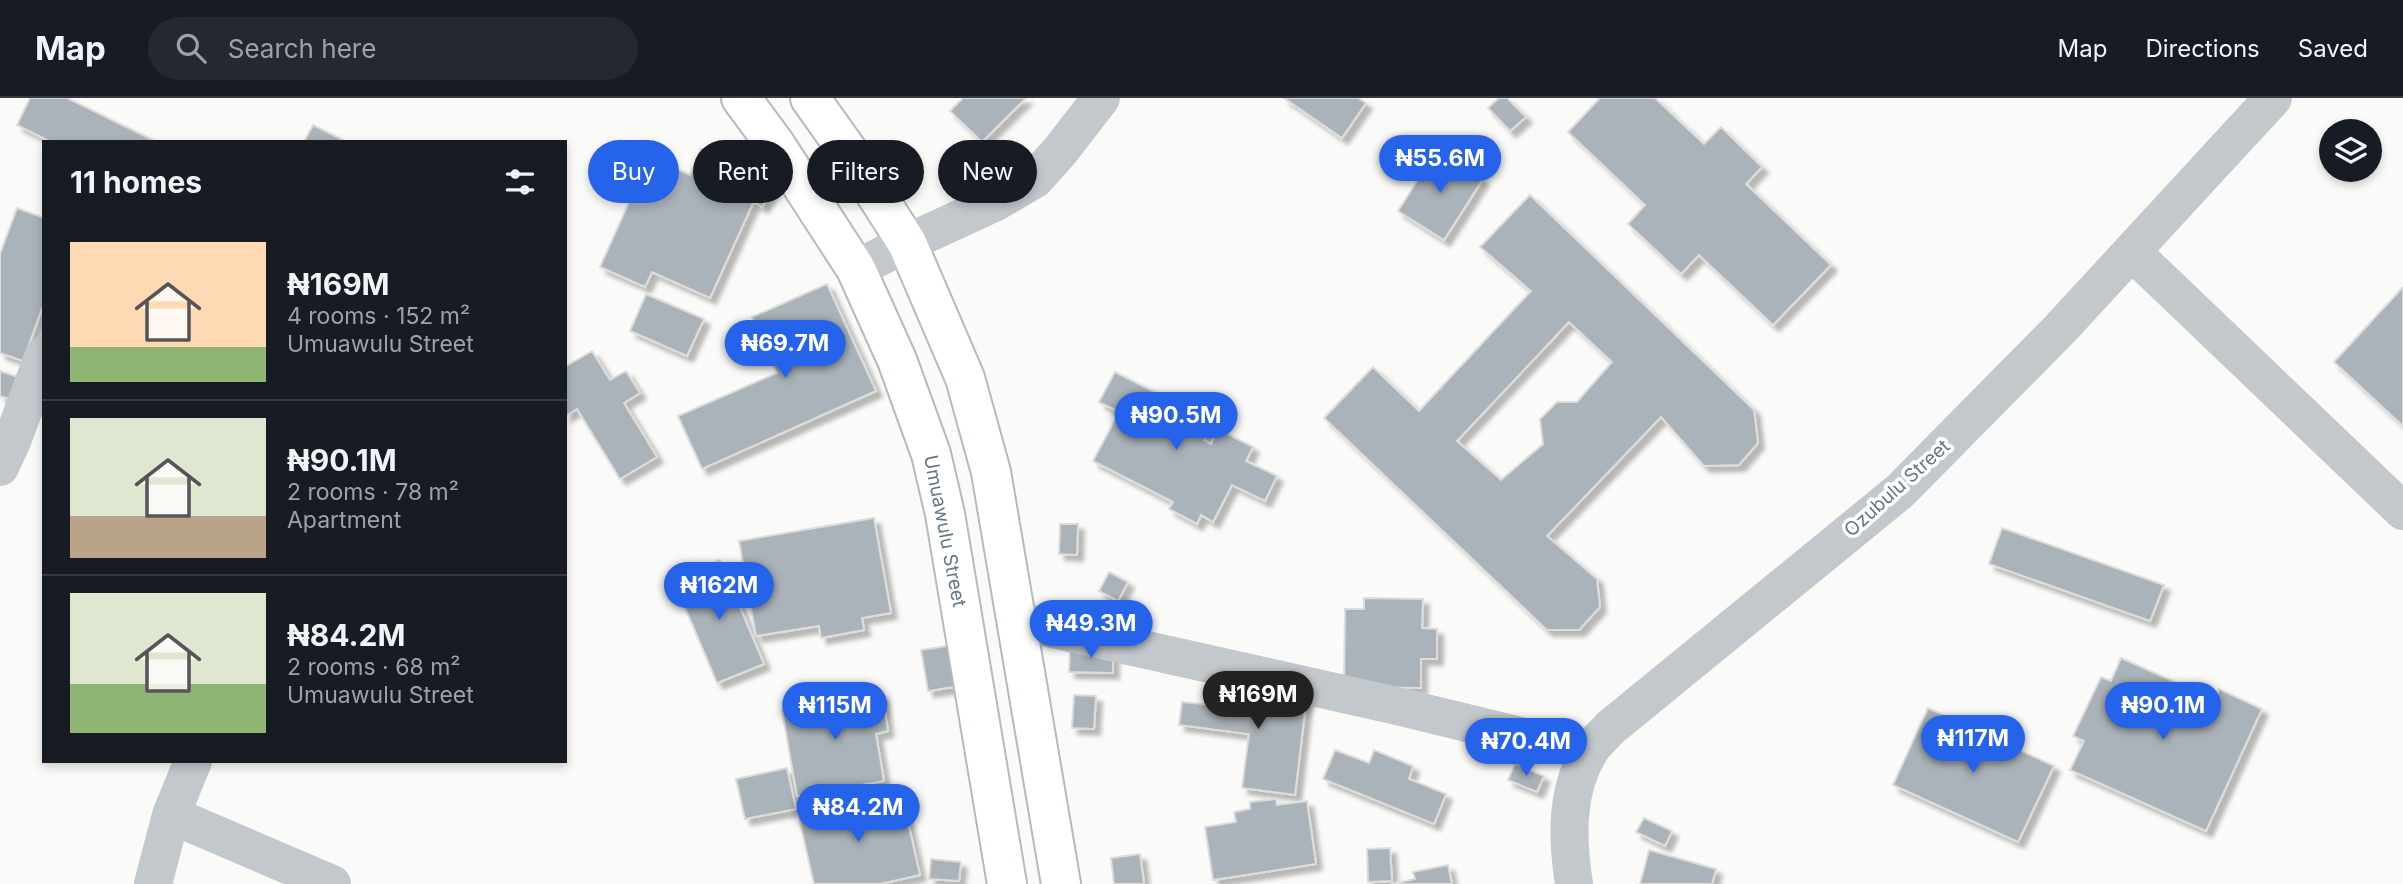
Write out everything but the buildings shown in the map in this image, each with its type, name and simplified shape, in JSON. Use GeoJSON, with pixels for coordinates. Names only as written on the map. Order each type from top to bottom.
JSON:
{"type":"FeatureCollection","features":[{"type":"Feature","properties":{"kind":"main road","name":"Umuawulu Street"},"geometry":{"type":"LineString","coordinates":[[740,98],[775,144],[856,269],[897,360],[931,454],[945,514],[1007,884]]}},
{"type":"Feature","properties":{"kind":"main road"},"geometry":{"type":"LineString","coordinates":[[810,98],[854,160],[906,243],[965,379],[991,472],[1061,884]]}},
{"type":"Feature","properties":{"kind":"street"},"geometry":{"type":"LineString","coordinates":[[856,269],[994,203],[1035,179],[1060,152],[1101,98]]}},
{"type":"Feature","properties":{"kind":"street","name":"Ozubulu Street"},"geometry":{"type":"LineString","coordinates":[[1574,884],[1570,857],[1572,796],[1591,748],[1610,728],[1900,491],[2060,329],[2273,98]]}},
{"type":"Feature","properties":{"kind":"street"},"geometry":{"type":"LineString","coordinates":[[2132,252],[2403,511]]}},
{"type":"Feature","properties":{"kind":"street"},"geometry":{"type":"LineString","coordinates":[[0,467],[42,360]]}},
{"type":"Feature","properties":{"kind":"street"},"geometry":{"type":"LineString","coordinates":[[1017,621],[1398,706],[1553,744],[1591,748]]}},
{"type":"Feature","properties":{"kind":"street"},"geometry":{"type":"LineString","coordinates":[[153,884],[171,815],[192,763]]}},
{"type":"Feature","properties":{"kind":"street"},"geometry":{"type":"LineString","coordinates":[[171,815],[332,884]]}}]}
